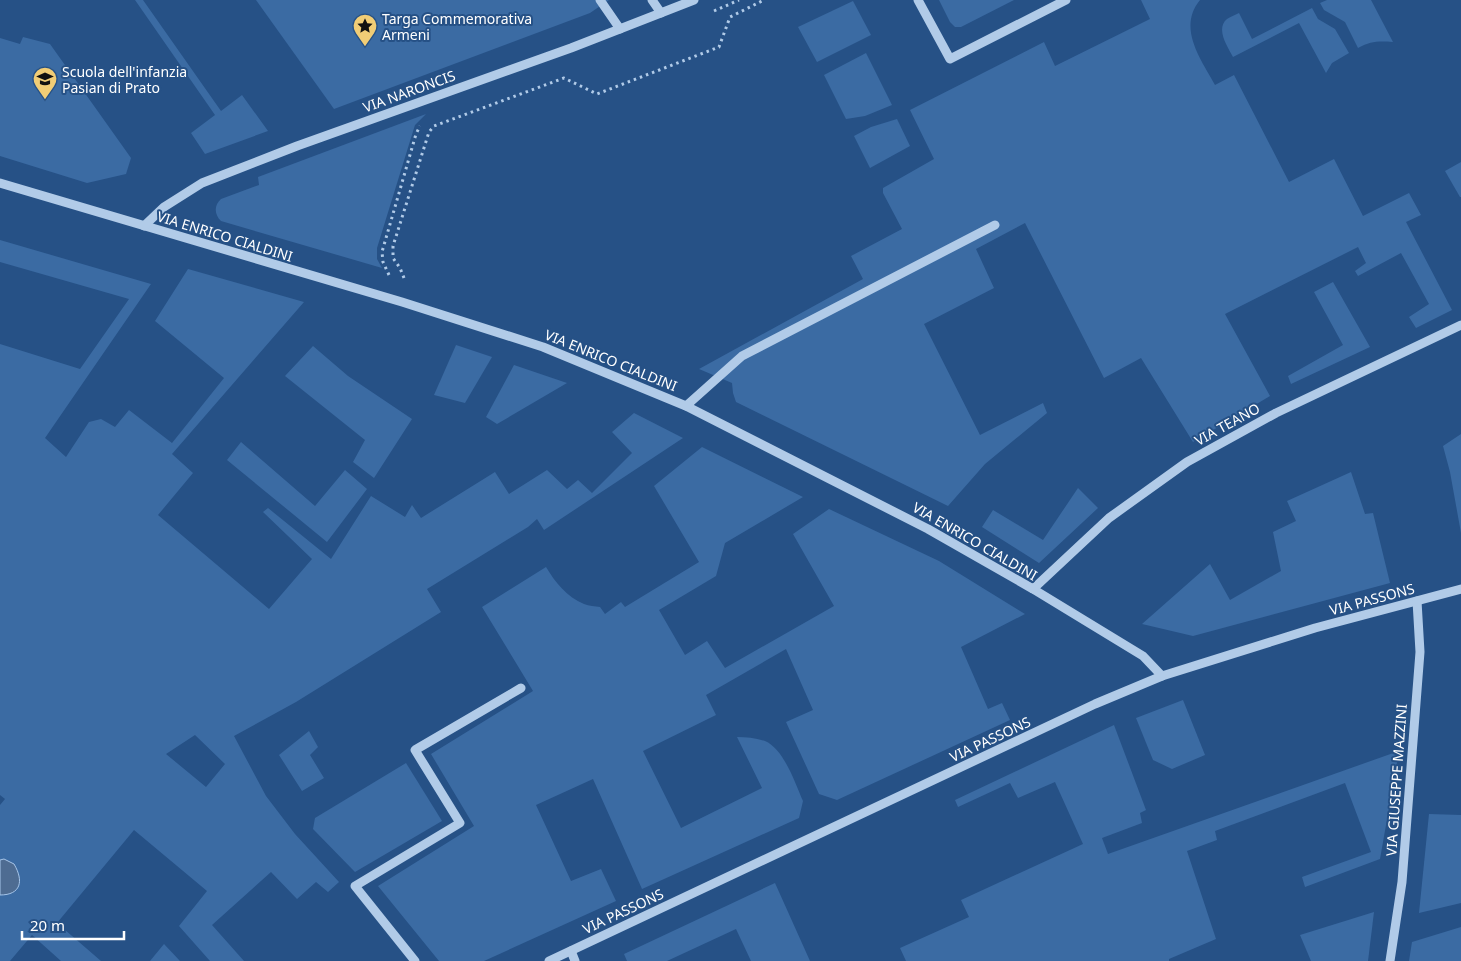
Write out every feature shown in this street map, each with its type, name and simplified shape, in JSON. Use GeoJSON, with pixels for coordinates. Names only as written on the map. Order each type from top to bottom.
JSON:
{"type":"FeatureCollection","features":[{"type":"Feature","properties":{"kind":"street"},"geometry":{"type":"LineString","coordinates":[[600,0],[620,29]]}},
{"type":"Feature","properties":{"kind":"street"},"geometry":{"type":"LineString","coordinates":[[652,0],[661,13]]}},
{"type":"Feature","properties":{"kind":"street","name":"VIA NARONCIS"},"geometry":{"type":"LineString","coordinates":[[144,226],[164,207],[202,183],[297,146],[620,29],[694,0]]}},
{"type":"Feature","properties":{"kind":"street"},"geometry":{"type":"LineString","coordinates":[[918,0],[950,59],[1066,0]]}},
{"type":"Feature","properties":{"kind":"street","name":"VIA ENRICO CIALDINI"},"geometry":{"type":"LineString","coordinates":[[0,183],[402,302],[544,347],[686,406],[928,529],[1143,656],[1162,676]]}},
{"type":"Feature","properties":{"kind":"street"},"geometry":{"type":"LineString","coordinates":[[686,406],[742,356],[995,225]]}},
{"type":"Feature","properties":{"kind":"street","name":"VIA TEANO"},"geometry":{"type":"LineString","coordinates":[[1033,590],[1109,518],[1187,462],[1276,413],[1461,325]]}},
{"type":"Feature","properties":{"kind":"street","name":"VIA PASSONS"},"geometry":{"type":"LineString","coordinates":[[549,961],[1095,704],[1162,676],[1315,628],[1461,589]]}},
{"type":"Feature","properties":{"kind":"street","name":"VIA GIUSEPPE MAZZINI"},"geometry":{"type":"LineString","coordinates":[[1390,961],[1402,882],[1420,652],[1417,601]]}},
{"type":"Feature","properties":{"kind":"street"},"geometry":{"type":"LineString","coordinates":[[415,961],[355,886],[460,823],[415,750],[520,688]]}},
{"type":"Feature","properties":{"kind":"street"},"geometry":{"type":"LineString","coordinates":[[571,951],[575,961]]}},
{"type":"Feature","properties":{"kind":"path"},"geometry":{"type":"LineString","coordinates":[[708,13],[738,0]]}},
{"type":"Feature","properties":{"kind":"path"},"geometry":{"type":"LineString","coordinates":[[415,307],[400,268],[393,258],[393,246],[429,132],[434,126],[564,78],[597,94],[719,48],[730,17],[764,0]]}},
{"type":"Feature","properties":{"kind":"path"},"geometry":{"type":"LineString","coordinates":[[402,302],[383,262],[382,252],[416,134],[424,123]]}},
{"type":"Feature","properties":{"kind":"shaded area"},"geometry":{"type":"Polygon","coordinates":[[[135,0],[143,0],[221,111],[242,95],[268,131],[205,154],[191,133],[215,115],[135,0]]]}},
{"type":"Feature","properties":{"kind":"shaded area"},"geometry":{"type":"Polygon","coordinates":[[[256,0],[609,0],[590,13],[334,109],[256,0]]]}},
{"type":"Feature","properties":{"kind":"shaded area"},"geometry":{"type":"Polygon","coordinates":[[[939,0],[1014,0],[961,27],[955,27],[950,22],[939,0]]]}},
{"type":"Feature","properties":{"kind":"shaded area"},"geometry":{"type":"Polygon","coordinates":[[[1141,0],[1200,0],[1193,11],[1191,21],[1191,32],[1198,54],[1215,85],[1234,75],[1289,182],[1334,159],[1363,216],[1409,193],[1421,215],[1406,222],[1452,310],[1416,328],[1409,317],[1429,304],[1401,253],[1358,276],[1355,271],[1366,263],[1358,247],[1225,314],[1270,396],[1193,442],[1141,358],[1104,378],[1025,223],[976,249],[994,288],[924,324],[980,435],[1043,403],[1047,413],[985,464],[948,506],[736,402],[732,383],[699,369],[863,279],[851,256],[902,229],[883,193],[883,188],[934,159],[910,110],[1044,42],[1055,66],[1150,19],[1141,0]]]}},
{"type":"Feature","properties":{"kind":"shaded area"},"geometry":{"type":"Polygon","coordinates":[[[1327,0],[1371,0],[1393,42],[1375,42],[1358,48],[1345,22],[1324,10],[1320,3],[1327,0]]]}},
{"type":"Feature","properties":{"kind":"shaded area"},"geometry":{"type":"Polygon","coordinates":[[[853,1],[871,35],[817,62],[798,27],[853,1]]]}},
{"type":"Feature","properties":{"kind":"shaded area"},"geometry":{"type":"Polygon","coordinates":[[[1312,8],[1318,19],[1335,29],[1349,53],[1332,63],[1326,73],[1299,23],[1233,57],[1222,33],[1222,28],[1227,19],[1239,13],[1252,39],[1312,8]]]}},
{"type":"Feature","properties":{"kind":"shaded area","name":"Scuola dell'infanzia Pasian di Prato"},"geometry":{"type":"Polygon","coordinates":[[[23,37],[50,44],[131,158],[126,174],[87,183],[0,156],[0,38],[20,44],[23,37]]]}},
{"type":"Feature","properties":{"kind":"shaded area"},"geometry":{"type":"Polygon","coordinates":[[[866,53],[892,105],[865,116],[846,119],[824,75],[866,53]]]}},
{"type":"Feature","properties":{"kind":"shaded area"},"geometry":{"type":"Polygon","coordinates":[[[426,114],[415,125],[377,248],[377,259],[382,268],[221,221],[216,213],[216,207],[221,199],[259,185],[258,177],[426,114]]]}},
{"type":"Feature","properties":{"kind":"shaded area"},"geometry":{"type":"Polygon","coordinates":[[[897,119],[910,146],[870,168],[854,136],[871,127],[897,119]]]}},
{"type":"Feature","properties":{"kind":"shaded area"},"geometry":{"type":"Polygon","coordinates":[[[1461,162],[1461,197],[1460,197],[1445,171],[1461,162]]]}},
{"type":"Feature","properties":{"kind":"shaded area"},"geometry":{"type":"Polygon","coordinates":[[[0,240],[151,284],[45,438],[66,457],[89,422],[101,419],[115,427],[129,410],[172,443],[224,378],[155,321],[188,269],[304,302],[172,454],[193,473],[158,515],[269,609],[312,559],[263,512],[268,508],[331,559],[371,496],[405,517],[412,505],[421,518],[495,472],[509,494],[547,470],[567,489],[578,480],[592,493],[632,453],[612,432],[634,413],[683,438],[544,530],[537,519],[528,527],[427,589],[441,612],[296,702],[234,736],[266,796],[295,834],[339,882],[328,892],[316,882],[297,899],[271,872],[212,925],[244,961],[210,961],[179,926],[207,891],[134,830],[57,923],[101,961],[61,961],[32,935],[10,961],[0,961],[0,805],[5,799],[0,795],[0,344],[80,369],[129,299],[0,262],[0,240]],[[195,735],[166,754],[206,787],[225,764],[195,735]]]}},
{"type":"Feature","properties":{"kind":"shaded area"},"geometry":{"type":"Polygon","coordinates":[[[1333,282],[1370,347],[1291,384],[1288,376],[1343,345],[1314,292],[1333,282]]]}},
{"type":"Feature","properties":{"kind":"shaded area"},"geometry":{"type":"Polygon","coordinates":[[[456,345],[492,357],[465,403],[434,395],[456,345]]]}},
{"type":"Feature","properties":{"kind":"shaded area"},"geometry":{"type":"Polygon","coordinates":[[[313,346],[348,376],[412,419],[374,478],[353,462],[365,440],[285,376],[313,346]]]}},
{"type":"Feature","properties":{"kind":"shaded area"},"geometry":{"type":"Polygon","coordinates":[[[514,365],[567,383],[497,424],[486,417],[514,365]]]}},
{"type":"Feature","properties":{"kind":"shaded area"},"geometry":{"type":"Polygon","coordinates":[[[1461,434],[1461,533],[1450,472],[1443,446],[1461,434]]]}},
{"type":"Feature","properties":{"kind":"shaded area"},"geometry":{"type":"Polygon","coordinates":[[[241,442],[315,506],[345,470],[367,489],[327,542],[227,460],[241,442]]]}},
{"type":"Feature","properties":{"kind":"shaded area"},"geometry":{"type":"Polygon","coordinates":[[[702,447],[803,497],[725,543],[716,576],[659,610],[685,655],[707,641],[725,668],[834,606],[793,534],[829,509],[939,561],[1025,614],[961,647],[988,709],[1002,703],[1010,720],[837,800],[819,794],[786,722],[813,710],[786,649],[706,695],[716,715],[643,751],[681,828],[762,788],[737,737],[765,741],[778,751],[792,776],[803,801],[799,818],[642,889],[593,779],[536,805],[571,881],[601,869],[616,901],[484,961],[439,961],[378,886],[474,826],[431,754],[533,691],[482,607],[546,567],[567,593],[584,604],[600,607],[605,614],[621,602],[625,607],[699,562],[654,486],[702,447]]]}},
{"type":"Feature","properties":{"kind":"shaded area"},"geometry":{"type":"Polygon","coordinates":[[[1351,472],[1365,514],[1373,513],[1390,583],[1193,636],[1142,624],[1210,564],[1230,600],[1281,571],[1273,532],[1296,521],[1287,501],[1351,472]]]}},
{"type":"Feature","properties":{"kind":"shaded area"},"geometry":{"type":"Polygon","coordinates":[[[1078,488],[1098,508],[1039,563],[982,527],[993,510],[1043,540],[1078,488]]]}},
{"type":"Feature","properties":{"kind":"shaded area"},"geometry":{"type":"Polygon","coordinates":[[[1183,700],[1205,755],[1172,769],[1153,760],[1136,718],[1183,700]]]}},
{"type":"Feature","properties":{"kind":"shaded area"},"geometry":{"type":"Polygon","coordinates":[[[1114,725],[1146,810],[1140,813],[1142,823],[1102,838],[1108,854],[1399,751],[1380,859],[1305,887],[1302,877],[1371,852],[1345,783],[1215,831],[1217,840],[1187,851],[1216,939],[1169,959],[1169,961],[906,961],[900,948],[969,917],[961,900],[1083,844],[1055,782],[1018,798],[1010,783],[958,807],[955,800],[1114,725]]]}},
{"type":"Feature","properties":{"kind":"shaded area"},"geometry":{"type":"Polygon","coordinates":[[[309,731],[318,747],[310,755],[324,778],[302,791],[279,755],[309,731]]]}},
{"type":"Feature","properties":{"kind":"shaded area"},"geometry":{"type":"Polygon","coordinates":[[[406,763],[442,821],[355,872],[313,829],[315,818],[406,763]]]}},
{"type":"Feature","properties":{"kind":"shaded area"},"geometry":{"type":"Polygon","coordinates":[[[1429,814],[1461,815],[1461,903],[1419,913],[1429,814]]]}},
{"type":"Feature","properties":{"kind":"shaded area"},"geometry":{"type":"Polygon","coordinates":[[[4,859],[14,864],[20,881],[19,886],[12,893],[0,895],[0,860],[4,859]]]}},
{"type":"Feature","properties":{"kind":"shaded area"},"geometry":{"type":"Polygon","coordinates":[[[775,883],[810,961],[751,961],[736,929],[667,961],[627,961],[624,954],[775,883]]]}},
{"type":"Feature","properties":{"kind":"shaded area"},"geometry":{"type":"Polygon","coordinates":[[[1374,912],[1368,961],[1311,961],[1300,935],[1374,912]]]}},
{"type":"Feature","properties":{"kind":"shaded area"},"geometry":{"type":"Polygon","coordinates":[[[1461,927],[1461,961],[1409,961],[1412,942],[1461,927]]]}},
{"type":"Feature","properties":{"kind":"shaded area"},"geometry":{"type":"Polygon","coordinates":[[[164,944],[180,961],[150,961],[164,944]]]}},
{"type":"Feature","properties":{"kind":"place","name":"Targa Commemorativa Armeni"},"geometry":{"type":"Point","coordinates":[365,47]}},
{"type":"Feature","properties":{"kind":"place","name":"Scuola dell'infanzia Pasian di Prato"},"geometry":{"type":"Point","coordinates":[45,100]}}]}
